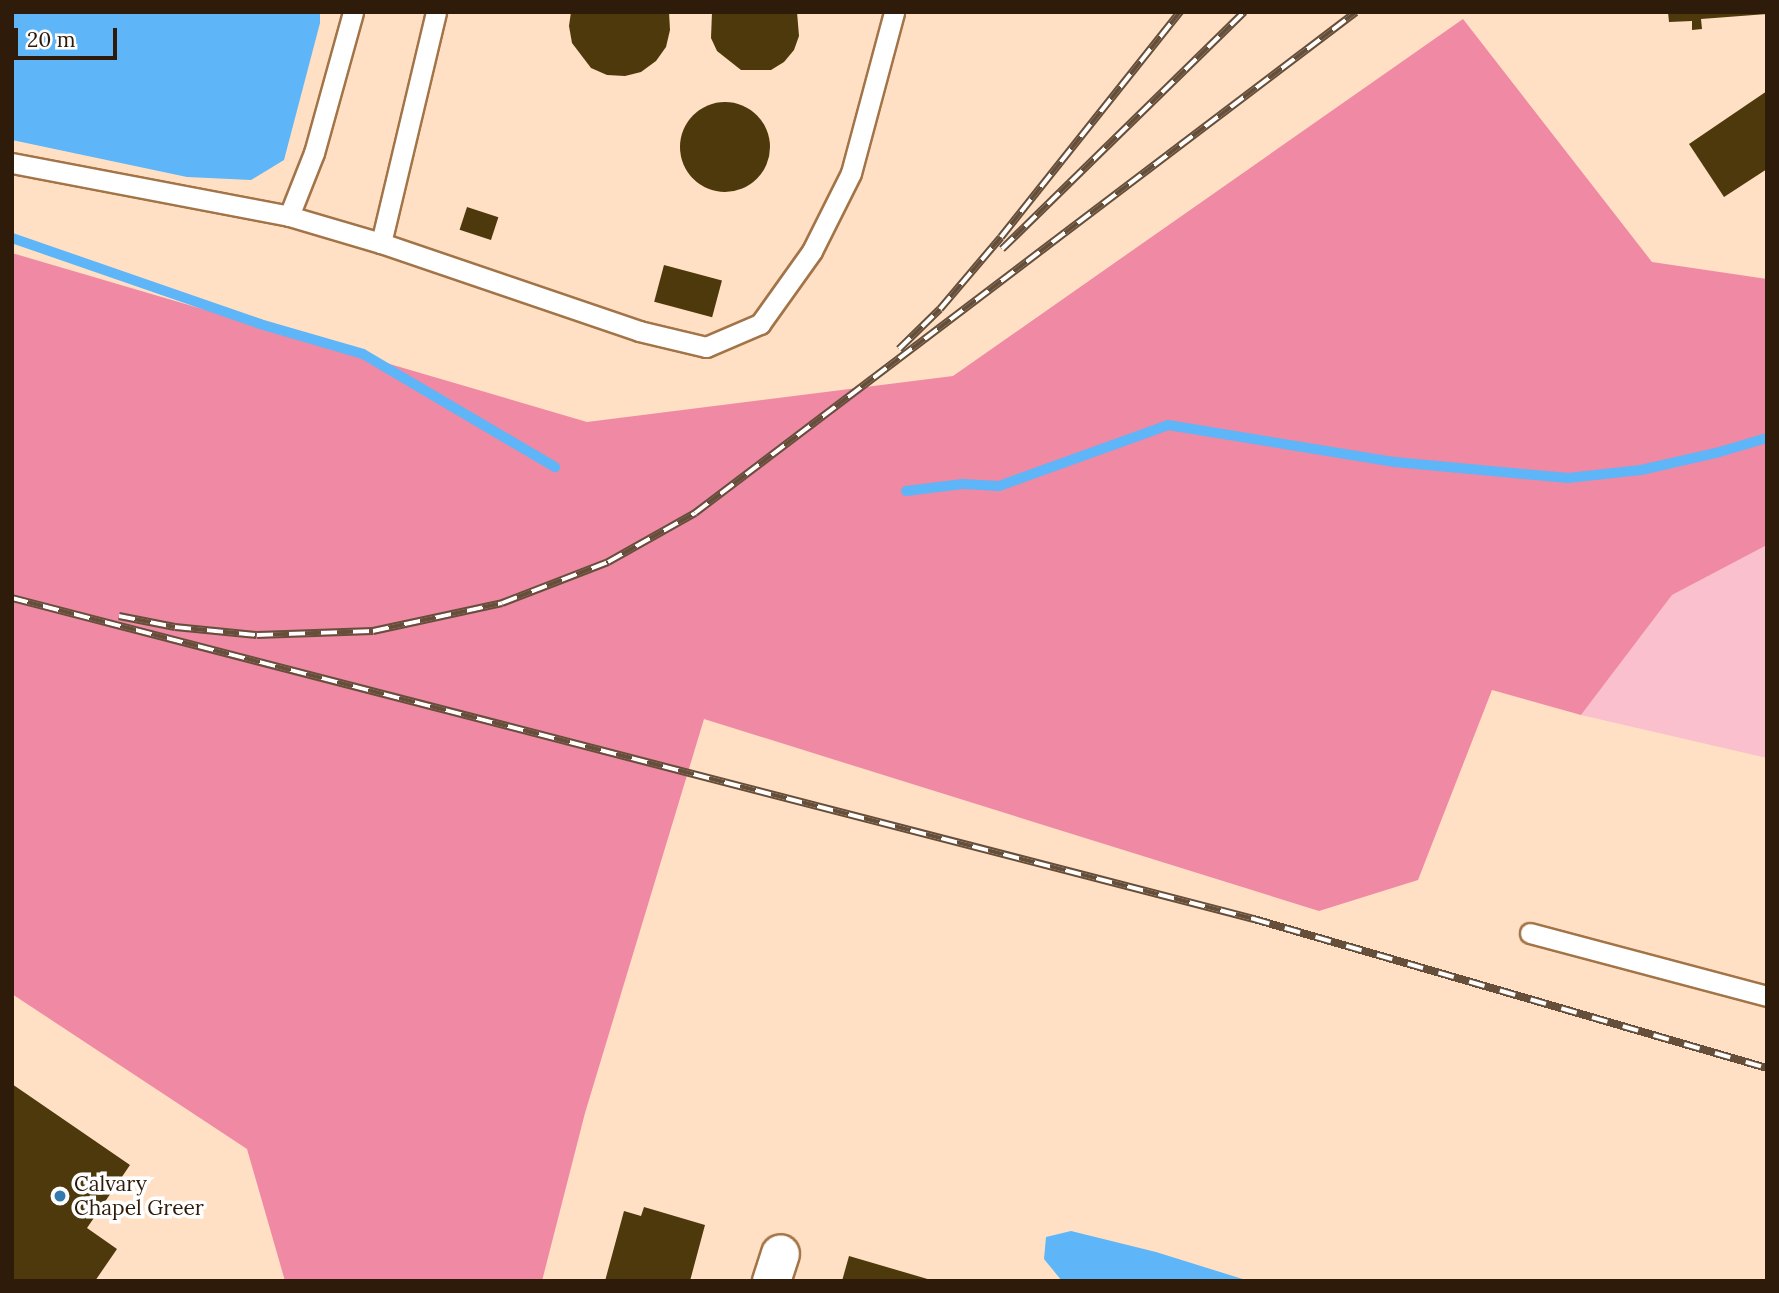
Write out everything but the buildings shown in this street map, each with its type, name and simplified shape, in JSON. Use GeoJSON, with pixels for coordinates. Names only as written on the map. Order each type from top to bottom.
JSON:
{"type":"FeatureCollection","features":[{"type":"Feature","properties":{"kind":"lane"},"geometry":{"type":"LineString","coordinates":[[289,216],[314,153],[353,12]]}},
{"type":"Feature","properties":{"kind":"lane"},"geometry":{"type":"LineString","coordinates":[[381,243],[436,12]]}},
{"type":"Feature","properties":{"kind":"lane"},"geometry":{"type":"LineString","coordinates":[[12,163],[289,216],[381,243],[639,331],[706,347],[760,324],[813,251],[851,173],[894,12]]}},
{"type":"Feature","properties":{"kind":"lane"},"geometry":{"type":"LineString","coordinates":[[1530,933],[1767,996]]}},
{"type":"Feature","properties":{"kind":"shaded area"},"geometry":{"type":"Polygon","coordinates":[[[1463,19],[1652,262],[1767,279],[1767,545],[1672,595],[1581,715],[1492,690],[1418,880],[1319,911],[704,719],[585,1113],[542,1281],[285,1281],[247,1149],[12,994],[12,253],[587,422],[953,376],[1463,19]]]}},
{"type":"Feature","properties":{"kind":"shaded area"},"geometry":{"type":"Polygon","coordinates":[[[1767,545],[1767,758],[1581,715],[1672,595],[1767,545]]]}},
{"type":"Feature","properties":{"kind":"water"},"geometry":{"type":"Polygon","coordinates":[[[12,12],[320,12],[320,23],[284,160],[251,180],[187,177],[12,140],[12,12]]]}},
{"type":"Feature","properties":{"kind":"water"},"geometry":{"type":"Polygon","coordinates":[[[1071,1231],[1156,1252],[1249,1281],[1062,1281],[1044,1259],[1046,1237],[1071,1231]]]}},
{"type":"Feature","properties":{"kind":"waterway"},"geometry":{"type":"LineString","coordinates":[[12,238],[260,324],[363,354],[555,467]]}},
{"type":"Feature","properties":{"kind":"waterway"},"geometry":{"type":"LineString","coordinates":[[906,491],[963,484],[999,486],[1168,425],[1395,462],[1568,478],[1641,470],[1767,438]]}},
{"type":"Feature","properties":{"kind":"railway"},"geometry":{"type":"LineString","coordinates":[[899,349],[940,309],[1001,237],[1180,12]]}},
{"type":"Feature","properties":{"kind":"railway"},"geometry":{"type":"LineString","coordinates":[[1002,249],[1244,12]]}},
{"type":"Feature","properties":{"kind":"railway"},"geometry":{"type":"LineString","coordinates":[[119,616],[175,627],[257,635],[373,631],[502,603],[608,562],[695,513],[1356,12]]}},
{"type":"Feature","properties":{"kind":"railway"},"geometry":{"type":"LineString","coordinates":[[12,598],[1254,919],[1767,1068]]}},
{"type":"Feature","properties":{"kind":"place","name":"Calvary Chapel Greer"},"geometry":{"type":"Point","coordinates":[60,1196]}}]}
